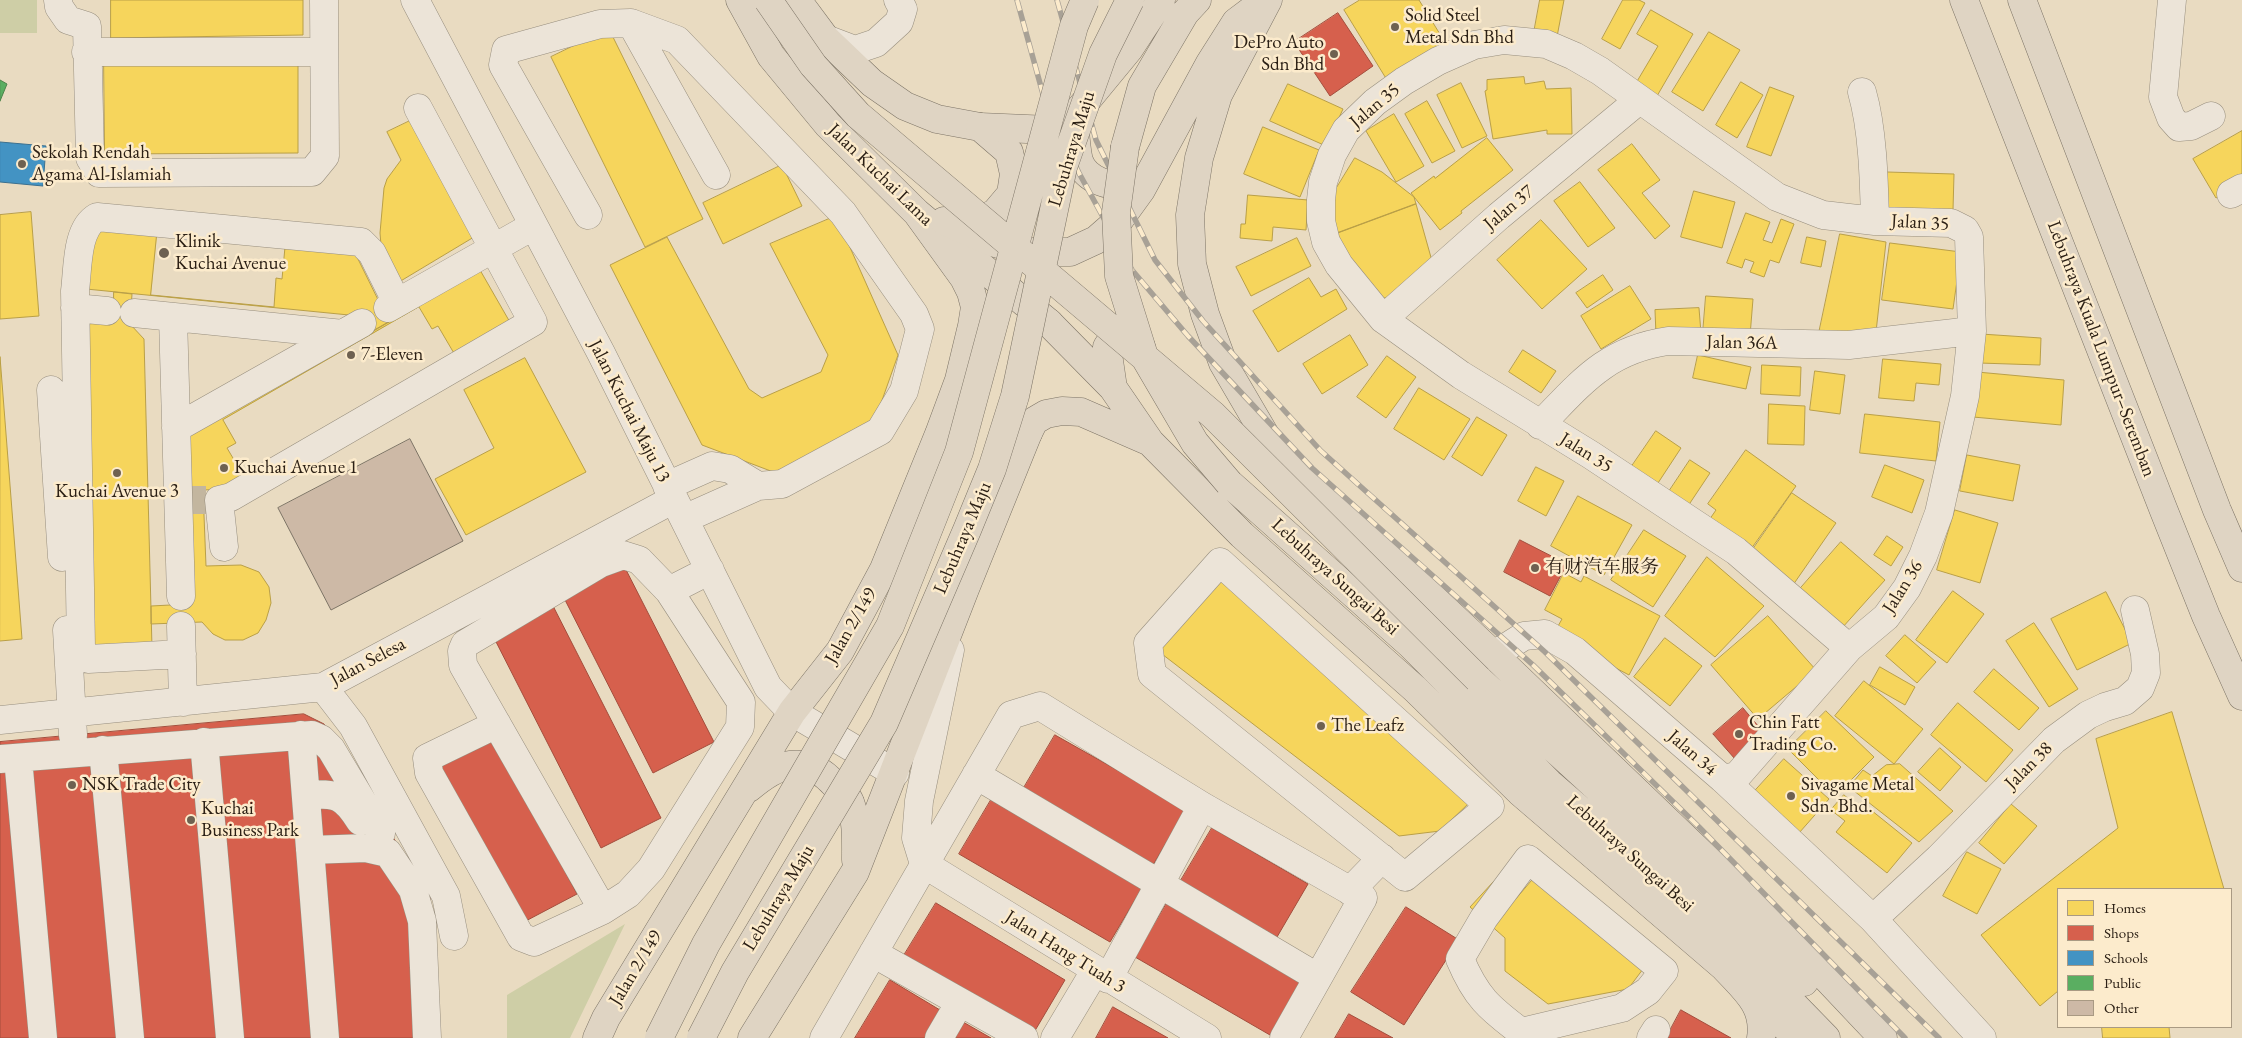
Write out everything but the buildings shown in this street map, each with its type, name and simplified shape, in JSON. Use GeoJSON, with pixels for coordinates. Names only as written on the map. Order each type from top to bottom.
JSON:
{"type":"FeatureCollection","features":[{"type":"Feature","properties":{"kind":"main road","name":"Jalan Kuchai Lama"},"geometry":{"type":"LineString","coordinates":[[740,0],[771,56],[828,125],[917,213],[1049,322],[1113,388],[1150,442]]}},
{"type":"Feature","properties":{"kind":"main road"},"geometry":{"type":"LineString","coordinates":[[768,0],[813,65],[858,115],[1213,415],[1478,679],[1768,944],[1857,1038]]}},
{"type":"Feature","properties":{"kind":"main road"},"geometry":{"type":"LineString","coordinates":[[797,0],[826,39],[872,83],[905,106],[938,119],[980,127],[1050,130],[1073,117],[1129,49],[1161,0]]}},
{"type":"Feature","properties":{"kind":"main road","name":"Lebuhraya Maju"},"geometry":{"type":"LineString","coordinates":[[659,1038],[706,944],[890,626],[959,452],[1074,26],[1085,0]]}},
{"type":"Feature","properties":{"kind":"main road","name":"Lebuhraya Maju"},"geometry":{"type":"LineString","coordinates":[[701,1038],[735,972],[884,723],[967,530],[992,469],[1015,396],[1063,166],[1103,54],[1130,0]]}},
{"type":"Feature","properties":{"kind":"main road","name":"Lebuhraya Sungai Besi"},"geometry":{"type":"LineString","coordinates":[[1197,0],[1185,13],[1142,86],[1125,147],[1116,212],[1118,276],[1144,356],[1195,443],[1230,483],[1411,645],[1550,783],[1657,877],[1785,996],[1826,1038]]}},
{"type":"Feature","properties":{"kind":"main road"},"geometry":{"type":"LineString","coordinates":[[917,213],[944,221],[992,242],[1026,252],[1070,252],[1096,240],[1120,219],[1142,190],[1210,63],[1236,22],[1267,0]]}},
{"type":"Feature","properties":{"kind":"main road"},"geometry":{"type":"LineString","coordinates":[[1267,0],[1218,95],[1199,158],[1190,215],[1192,264],[1205,314],[1222,364],[1274,450]]}},
{"type":"Feature","properties":{"kind":"main road","name":"Lebuhraya Kuala Lumpur–Seremban"},"geometry":{"type":"LineString","coordinates":[[1964,0],[2206,616],[2242,696]]}},
{"type":"Feature","properties":{"kind":"main road"},"geometry":{"type":"LineString","coordinates":[[2022,0],[2217,510],[2242,568]]}},
{"type":"Feature","properties":{"kind":"main road"},"geometry":{"type":"LineString","coordinates":[[1073,117],[1080,162],[1091,177],[1105,184],[1142,190]]}},
{"type":"Feature","properties":{"kind":"main road"},"geometry":{"type":"LineString","coordinates":[[944,221],[976,222],[995,213],[1011,194],[1014,174],[1009,152],[980,127]]}},
{"type":"Feature","properties":{"kind":"main road","name":"Jalan 2/149"},"geometry":{"type":"LineString","coordinates":[[596,1038],[606,1018],[792,712],[840,651],[884,569],[939,434],[958,380],[975,307],[971,292],[964,278],[917,213]]}},
{"type":"Feature","properties":{"kind":"main road"},"geometry":{"type":"LineString","coordinates":[[1113,388],[1107,347],[1114,338],[1126,340],[1164,358],[1274,450],[1494,655],[1783,932],[1883,1038]]}},
{"type":"Feature","properties":{"kind":"main road"},"geometry":{"type":"LineString","coordinates":[[752,1038],[855,872],[1028,433],[1034,421],[1046,414],[1062,411],[1081,412],[1150,442],[1242,536],[1415,689],[1520,792],[1724,967],[1751,996],[1798,1038]]}},
{"type":"Feature","properties":{"kind":"main road"},"geometry":{"type":"LineString","coordinates":[[1415,689],[1550,783]]}},
{"type":"Feature","properties":{"kind":"main road"},"geometry":{"type":"LineString","coordinates":[[740,796],[766,773],[788,764],[804,764],[830,778],[850,800],[856,828],[855,872]]}},
{"type":"Feature","properties":{"kind":"main road"},"geometry":{"type":"LineString","coordinates":[[1751,996],[1761,1012],[1763,1026],[1761,1038]]}},
{"type":"Feature","properties":{"kind":"street"},"geometry":{"type":"LineString","coordinates":[[58,0],[59,7],[68,20],[87,26],[86,52],[90,158],[99,173],[312,172],[325,156],[324,0]]}},
{"type":"Feature","properties":{"kind":"street","name":"Jalan Kuchai Maju 13"},"geometry":{"type":"LineString","coordinates":[[415,0],[601,353],[768,688],[792,712],[895,773]]}},
{"type":"Feature","properties":{"kind":"street"},"geometry":{"type":"LineString","coordinates":[[826,39],[855,50],[876,43],[899,22],[903,9],[898,0]]}},
{"type":"Feature","properties":{"kind":"street"},"geometry":{"type":"LineString","coordinates":[[2030,0],[2035,34]]}},
{"type":"Feature","properties":{"kind":"street"},"geometry":{"type":"LineString","coordinates":[[2172,0],[2163,97],[2171,118],[2179,127],[2191,126],[2211,116]]}},
{"type":"Feature","properties":{"kind":"street"},"geometry":{"type":"LineString","coordinates":[[631,23],[716,175]]}},
{"type":"Feature","properties":{"kind":"street"},"geometry":{"type":"LineString","coordinates":[[588,215],[503,65],[506,50],[600,24],[631,23],[677,40],[843,213],[914,314],[920,329],[904,391],[880,431],[782,484],[758,486],[675,501]]}},
{"type":"Feature","properties":{"kind":"street","name":"Jalan 35"},"geometry":{"type":"LineString","coordinates":[[1849,648],[1736,551],[1591,455],[1460,375],[1383,319],[1339,265],[1326,242],[1321,221],[1323,182],[1332,155],[1346,130],[1375,102],[1438,61],[1474,46],[1504,40],[1546,44],[1574,56],[1600,72],[1777,198],[1823,215],[1875,221],[1950,223],[1965,230],[1970,245],[1972,331]]}},
{"type":"Feature","properties":{"kind":"street"},"geometry":{"type":"LineString","coordinates":[[86,52],[324,52]]}},
{"type":"Feature","properties":{"kind":"street"},"geometry":{"type":"LineString","coordinates":[[1862,92],[1874,179],[1875,221]]}},
{"type":"Feature","properties":{"kind":"street","name":"Jalan 37"},"geometry":{"type":"LineString","coordinates":[[1383,319],[1499,216],[1639,100]]}},
{"type":"Feature","properties":{"kind":"street"},"geometry":{"type":"LineString","coordinates":[[224,547],[219,500],[230,497],[533,322],[418,108]]}},
{"type":"Feature","properties":{"kind":"street"},"geometry":{"type":"LineString","coordinates":[[182,654],[88,659],[83,655],[81,638],[75,291],[82,232],[89,222],[97,217],[361,242],[372,253],[393,306],[533,226]]}},
{"type":"Feature","properties":{"kind":"street"},"geometry":{"type":"LineString","coordinates":[[75,308],[107,311]]}},
{"type":"Feature","properties":{"kind":"street"},"geometry":{"type":"LineString","coordinates":[[134,314],[352,329],[176,428]]}},
{"type":"Feature","properties":{"kind":"street"},"geometry":{"type":"LineString","coordinates":[[173,317],[180,596]]}},
{"type":"Feature","properties":{"kind":"street","name":"Jalan 36A"},"geometry":{"type":"LineString","coordinates":[[1540,425],[1581,383],[1601,366],[1642,345],[1668,341],[1849,345],[1972,331]]}},
{"type":"Feature","properties":{"kind":"street","name":"Jalan 36"},"geometry":{"type":"LineString","coordinates":[[1723,779],[1737,776],[1849,648],[1886,617],[1907,588],[1923,556],[1939,513],[1965,396],[1972,331]]}},
{"type":"Feature","properties":{"kind":"street"},"geometry":{"type":"LineString","coordinates":[[51,390],[73,724]]}},
{"type":"Feature","properties":{"kind":"street"},"geometry":{"type":"LineString","coordinates":[[675,501],[712,466],[730,468],[758,486]]}},
{"type":"Feature","properties":{"kind":"street","name":"Jalan Selesa"},"geometry":{"type":"LineString","coordinates":[[0,720],[73,724],[183,702],[323,686],[675,501]]}},
{"type":"Feature","properties":{"kind":"street"},"geometry":{"type":"LineString","coordinates":[[497,724],[427,758],[429,773],[521,937],[534,942],[603,910],[628,894],[651,869],[740,728],[741,702],[669,590],[639,560],[623,554],[602,563],[465,644],[462,650],[464,665],[603,910]]}},
{"type":"Feature","properties":{"kind":"street"},"geometry":{"type":"LineString","coordinates":[[1220,562],[1490,806],[1404,877],[1382,858],[1152,674],[1148,643],[1220,562]]}},
{"type":"Feature","properties":{"kind":"street"},"geometry":{"type":"LineString","coordinates":[[669,590],[710,570]]}},
{"type":"Feature","properties":{"kind":"street"},"geometry":{"type":"LineString","coordinates":[[924,864],[916,838],[919,801],[948,659],[965,589]]}},
{"type":"Feature","properties":{"kind":"street","name":"Jalan 38"},"geometry":{"type":"LineString","coordinates":[[1873,920],[1939,858],[2054,740],[2088,715],[2125,701],[2140,688],[2146,673],[2145,654],[2135,610]]}},
{"type":"Feature","properties":{"kind":"street"},"geometry":{"type":"LineString","coordinates":[[182,626],[183,702]]}},
{"type":"Feature","properties":{"kind":"street","name":"Jalan 34"},"geometry":{"type":"LineString","coordinates":[[1494,655],[1524,636],[1545,634],[1575,650],[1723,779],[1873,920],[1982,1038]]}},
{"type":"Feature","properties":{"kind":"street"},"geometry":{"type":"LineString","coordinates":[[323,686],[353,726],[446,896],[454,936]]}},
{"type":"Feature","properties":{"kind":"street"},"geometry":{"type":"LineString","coordinates":[[824,1038],[1011,715],[1040,706],[1202,806],[1363,898],[1284,1038]]}},
{"type":"Feature","properties":{"kind":"street"},"geometry":{"type":"LineString","coordinates":[[301,735],[326,1038]]}},
{"type":"Feature","properties":{"kind":"street"},"geometry":{"type":"LineString","coordinates":[[43,1038],[9,759],[204,742],[312,735],[321,739],[331,749],[375,834],[337,795],[306,795]]}},
{"type":"Feature","properties":{"kind":"street"},"geometry":{"type":"LineString","coordinates":[[204,742],[230,1038]]}},
{"type":"Feature","properties":{"kind":"street"},"geometry":{"type":"LineString","coordinates":[[103,750],[130,1038]]}},
{"type":"Feature","properties":{"kind":"street"},"geometry":{"type":"LineString","coordinates":[[976,775],[1317,977]]}},
{"type":"Feature","properties":{"kind":"street"},"geometry":{"type":"LineString","coordinates":[[1055,1038],[1102,975],[1159,883],[1202,806]]}},
{"type":"Feature","properties":{"kind":"street"},"geometry":{"type":"LineString","coordinates":[[310,850],[366,848],[388,853],[413,890],[422,921],[427,1038]]}},
{"type":"Feature","properties":{"kind":"street"},"geometry":{"type":"LineString","coordinates":[[1350,891],[1382,858]]}},
{"type":"Feature","properties":{"kind":"street"},"geometry":{"type":"LineString","coordinates":[[1528,859],[1664,971],[1648,991],[1622,1008],[1520,1035],[1489,1008],[1469,981],[1460,959],[1484,918],[1528,859]]}},
{"type":"Feature","properties":{"kind":"street","name":"Jalan Hang Tuah 3"},"geometry":{"type":"LineString","coordinates":[[924,864],[1207,1038]]}},
{"type":"Feature","properties":{"kind":"street"},"geometry":{"type":"LineString","coordinates":[[873,953],[1024,1038]]}},
{"type":"Feature","properties":{"kind":"street"},"geometry":{"type":"LineString","coordinates":[[939,1038],[960,1002]]}},
{"type":"Feature","properties":{"kind":"green space"},"geometry":{"type":"Polygon","coordinates":[[[0,0],[37,0],[37,33],[0,33],[0,0]]]}},
{"type":"Feature","properties":{"kind":"green space"},"geometry":{"type":"Polygon","coordinates":[[[625,924],[570,1038],[507,1038],[507,995],[625,924]]]}},
{"type":"Feature","properties":{"kind":"tunnel"},"geometry":{"type":"LineString","coordinates":[[178,500],[219,500]]}},
{"type":"Feature","properties":{"kind":"railway"},"geometry":{"type":"LineString","coordinates":[[1017,0],[1046,105],[1079,173],[1132,270],[1188,336],[1312,468],[1533,665],[1699,827],[1905,1038]]}},
{"type":"Feature","properties":{"kind":"railway"},"geometry":{"type":"LineString","coordinates":[[1057,0],[1096,140],[1155,260],[1203,321],[1321,451],[1545,652],[1939,1038]]}},
{"type":"Feature","properties":{"kind":"place","name":"Solid Steel Metal Sdn Bhd"},"geometry":{"type":"Point","coordinates":[1395,27]}},
{"type":"Feature","properties":{"kind":"place","name":"DePro Auto Sdn Bhd"},"geometry":{"type":"Point","coordinates":[1334,54]}},
{"type":"Feature","properties":{"kind":"place","name":"Sekolah Rendah Agama Al-Islamiah"},"geometry":{"type":"Point","coordinates":[22,164]}},
{"type":"Feature","properties":{"kind":"place","name":"Klinik Kuchai Avenue"},"geometry":{"type":"Point","coordinates":[164,253]}},
{"type":"Feature","properties":{"kind":"place","name":"7-Eleven"},"geometry":{"type":"Point","coordinates":[351,355]}},
{"type":"Feature","properties":{"kind":"place","name":"Kuchai Avenue 1"},"geometry":{"type":"Point","coordinates":[224,468]}},
{"type":"Feature","properties":{"kind":"place","name":"Kuchai Avenue 3"},"geometry":{"type":"Point","coordinates":[117,473]}},
{"type":"Feature","properties":{"kind":"place","name":"有财汽车服务"},"geometry":{"type":"Point","coordinates":[1535,568]}},
{"type":"Feature","properties":{"kind":"place","name":"The Leafz"},"geometry":{"type":"Point","coordinates":[1321,726]}},
{"type":"Feature","properties":{"kind":"place","name":"Chin Fatt Trading Co."},"geometry":{"type":"Point","coordinates":[1739,734]}},
{"type":"Feature","properties":{"kind":"place","name":"NSK Trade City"},"geometry":{"type":"Point","coordinates":[72,785]}},
{"type":"Feature","properties":{"kind":"place","name":"Sivagame Metal Sdn. Bhd."},"geometry":{"type":"Point","coordinates":[1791,796]}},
{"type":"Feature","properties":{"kind":"place","name":"Kuchai Business Park"},"geometry":{"type":"Point","coordinates":[191,820]}}]}
